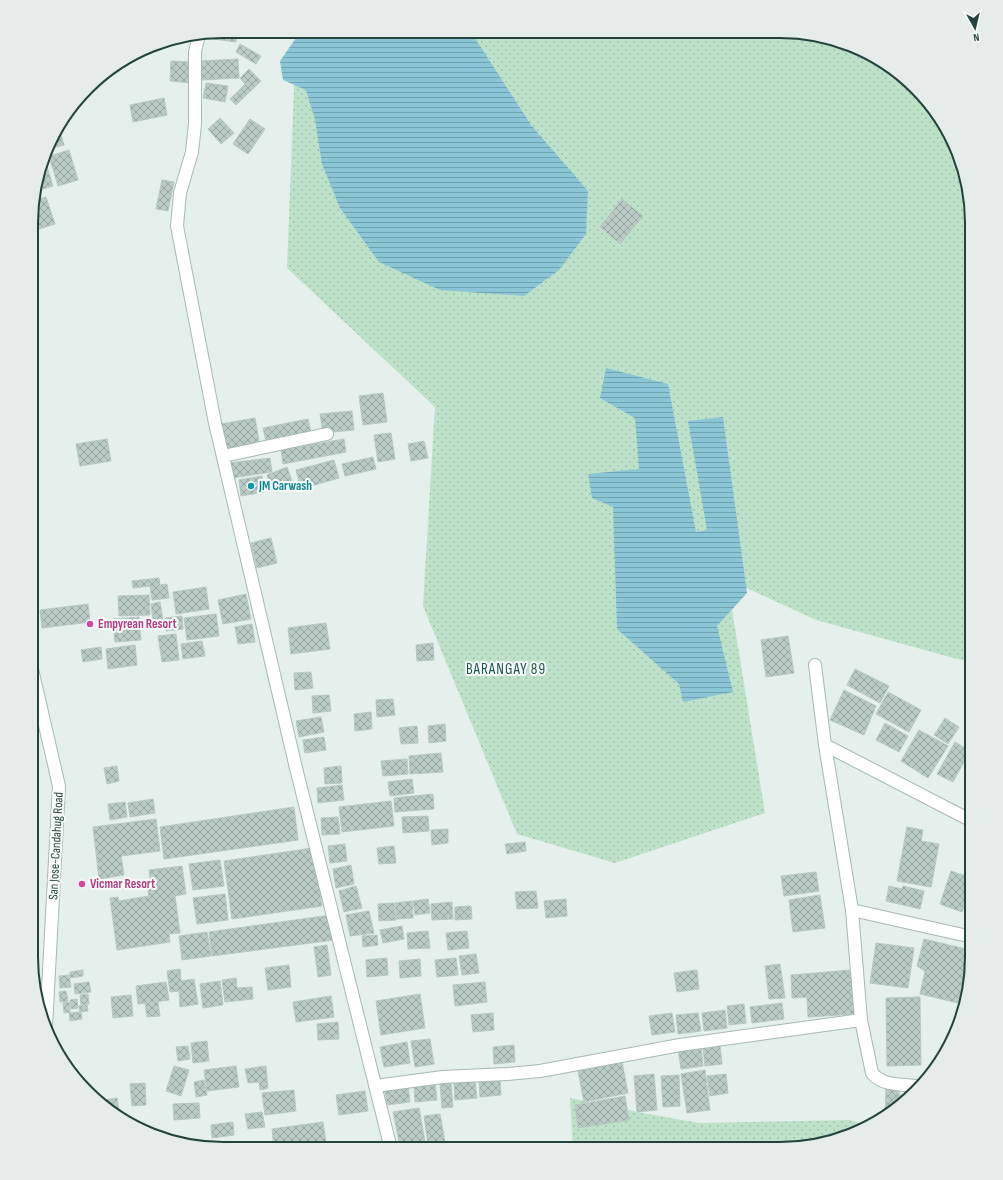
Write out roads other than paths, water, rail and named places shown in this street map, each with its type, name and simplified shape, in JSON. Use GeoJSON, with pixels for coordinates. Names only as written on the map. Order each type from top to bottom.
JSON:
{"type":"FeatureCollection","features":[{"type":"Feature","properties":{"kind":"street"},"geometry":{"type":"LineString","coordinates":[[198,40],[195,52],[195,124],[192,152],[180,193],[177,226],[223,456],[298,775],[389,1142]]}},
{"type":"Feature","properties":{"kind":"street"},"geometry":{"type":"LineString","coordinates":[[223,456],[328,434]]}},
{"type":"Feature","properties":{"kind":"street"},"geometry":{"type":"LineString","coordinates":[[815,665],[825,745],[852,910],[861,1020],[872,1073],[878,1080],[885,1083],[913,1086]]}},
{"type":"Feature","properties":{"kind":"street","name":"San Jose-Candahug Road"},"geometry":{"type":"LineString","coordinates":[[38,695],[59,786],[47,1013]]}},
{"type":"Feature","properties":{"kind":"street"},"geometry":{"type":"LineString","coordinates":[[825,745],[965,817]]}},
{"type":"Feature","properties":{"kind":"street"},"geometry":{"type":"LineString","coordinates":[[852,910],[965,935]]}},
{"type":"Feature","properties":{"kind":"street"},"geometry":{"type":"LineString","coordinates":[[375,1086],[443,1077],[540,1071],[680,1044],[861,1020]]}},
{"type":"Feature","properties":{"kind":"water"},"geometry":{"type":"Polygon","coordinates":[[[296,38],[475,38],[531,125],[588,191],[586,234],[559,270],[524,296],[440,290],[379,262],[340,208],[322,164],[315,120],[306,90],[283,80],[280,61],[296,38]]]}},
{"type":"Feature","properties":{"kind":"water"},"geometry":{"type":"Polygon","coordinates":[[[606,368],[668,384],[696,532],[707,530],[688,421],[723,417],[747,593],[717,626],[733,692],[683,702],[679,684],[617,629],[613,507],[592,498],[588,474],[639,469],[635,418],[600,398],[606,368]]]}},
{"type":"Feature","properties":{"kind":"place","name":"JM Carwash"},"geometry":{"type":"Point","coordinates":[251,486]}},
{"type":"Feature","properties":{"kind":"place","name":"Empyrean Resort"},"geometry":{"type":"Point","coordinates":[90,624]}},
{"type":"Feature","properties":{"kind":"place","name":"Vicmar Resort"},"geometry":{"type":"Point","coordinates":[82,884]}},
{"type":"Feature","properties":{"kind":"district","name":"BARANGAY 89"},"geometry":{"type":"Point","coordinates":[506,669]}}]}
